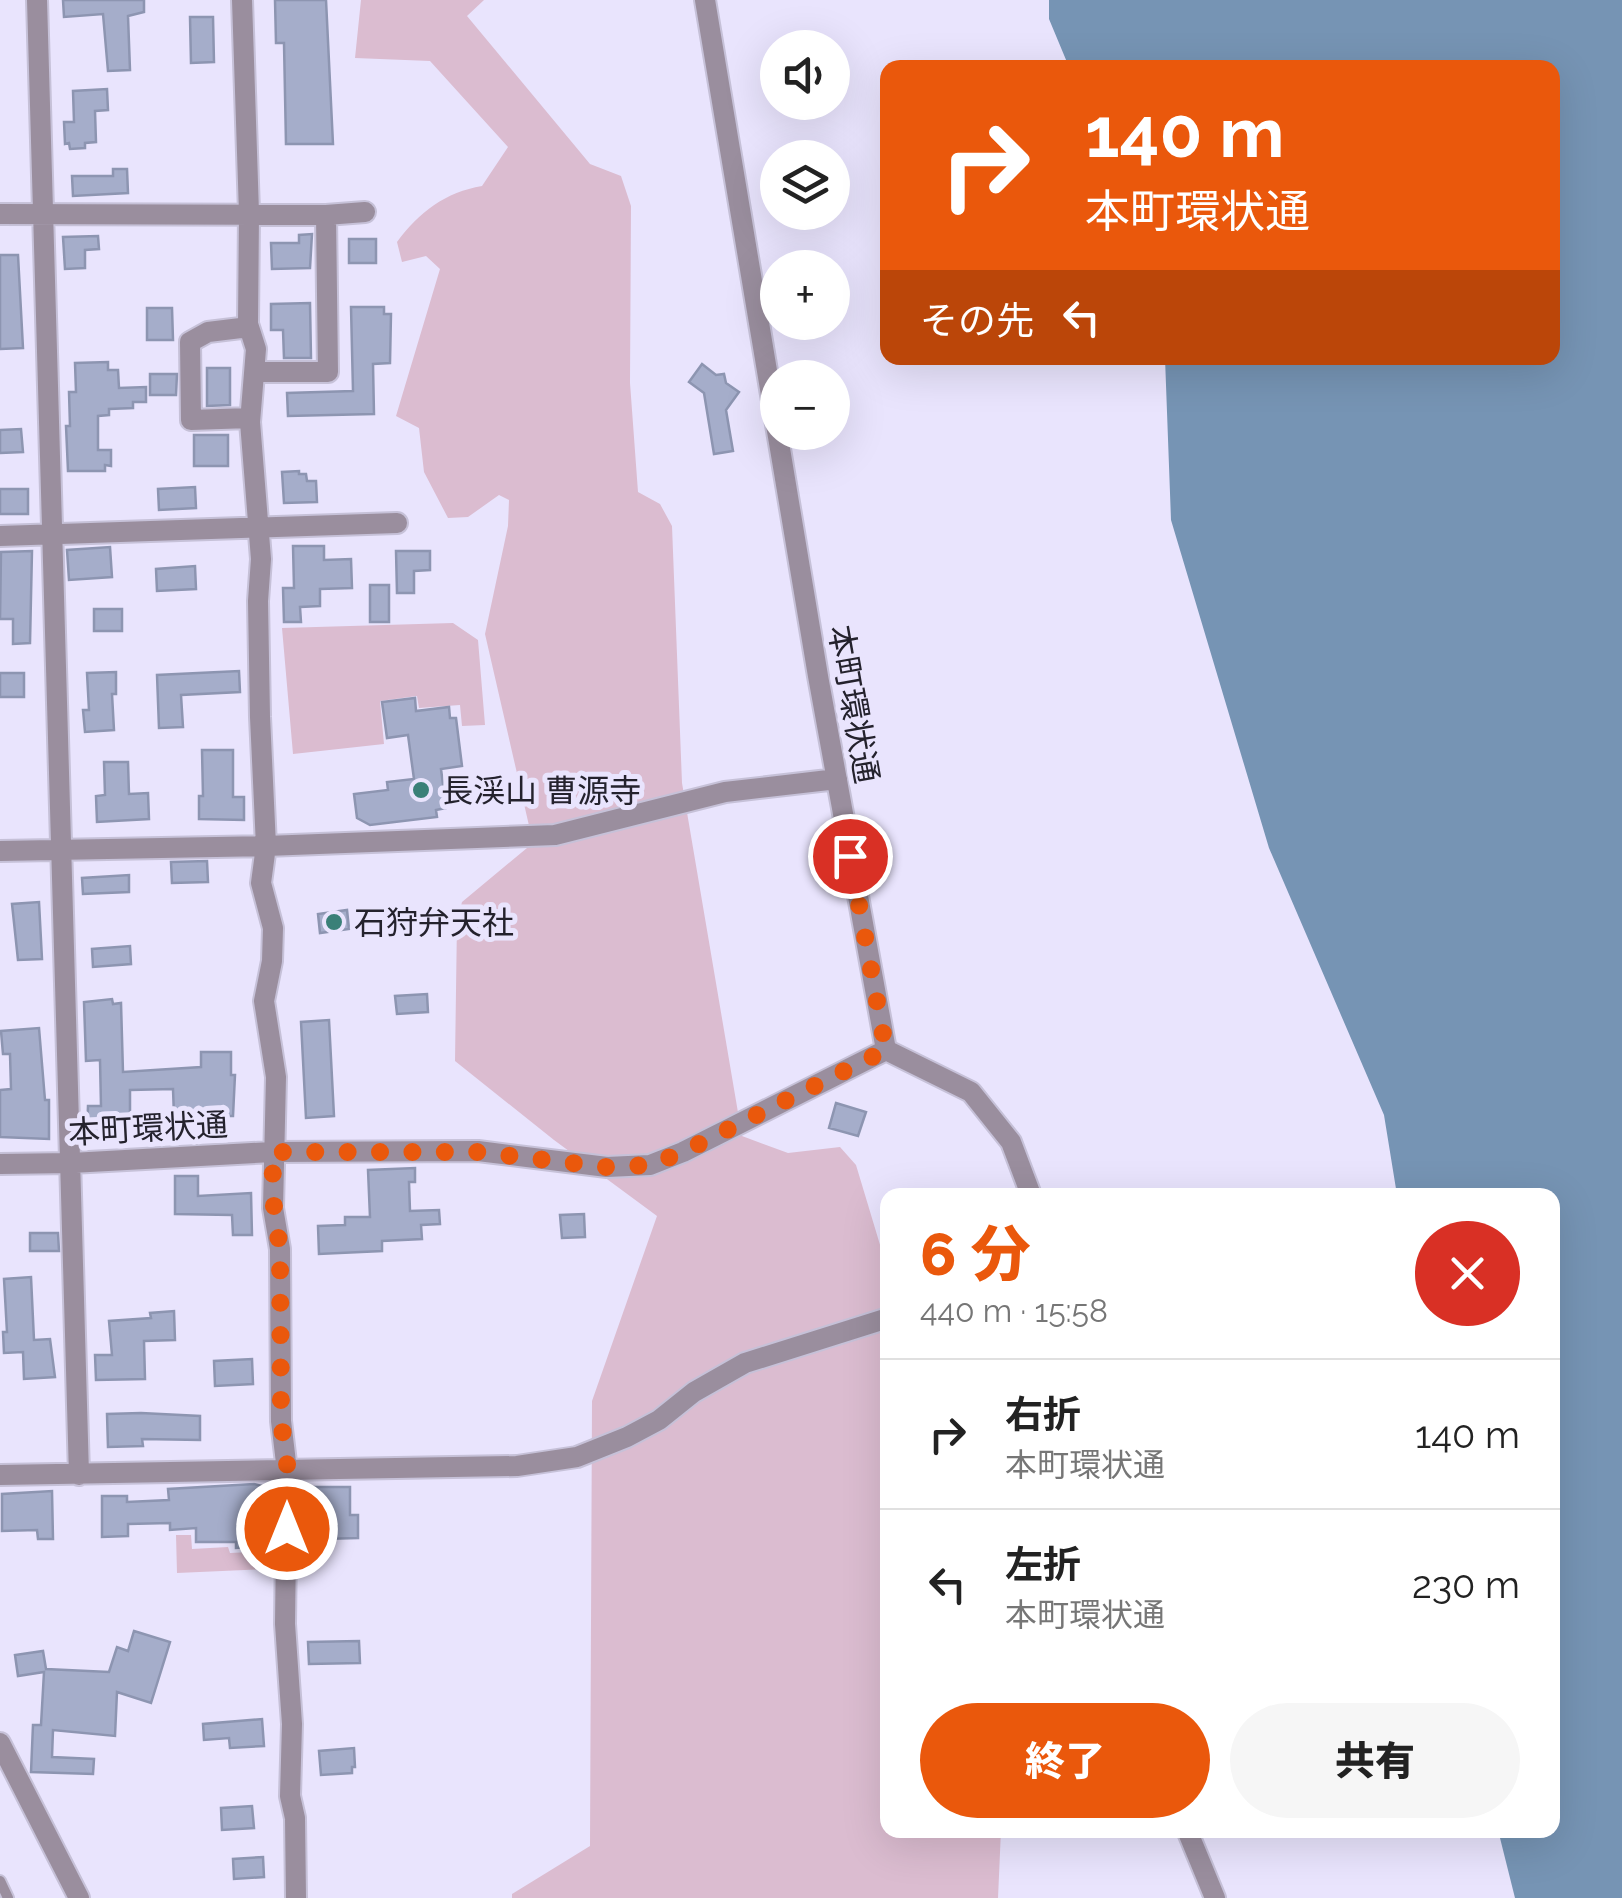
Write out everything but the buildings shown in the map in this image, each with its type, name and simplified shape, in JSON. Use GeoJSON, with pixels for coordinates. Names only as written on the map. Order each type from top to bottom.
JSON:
{"type":"FeatureCollection","features":[{"type":"Feature","properties":{"kind":"street"},"geometry":{"type":"LineString","coordinates":[[36,0],[78,1475]]}},
{"type":"Feature","properties":{"kind":"street"},"geometry":{"type":"LineString","coordinates":[[242,0],[250,213],[249,327],[256,349],[250,418],[259,526],[260,717],[266,846],[262,883],[273,928],[264,1001],[276,1077],[272,1152],[280,1264],[281,1421],[288,1471],[285,1624],[292,1724],[290,1796],[296,1818],[296,1898]]}},
{"type":"Feature","properties":{"kind":"street","name":"本町環状通"},"geometry":{"type":"LineString","coordinates":[[0,1164],[272,1152],[478,1152],[607,1167],[650,1165],[886,1050],[836,779],[706,0]]}},
{"type":"Feature","properties":{"kind":"street"},"geometry":{"type":"LineString","coordinates":[[0,214],[364,212]]}},
{"type":"Feature","properties":{"kind":"street"},"geometry":{"type":"LineString","coordinates":[[256,372],[328,372],[326,215]]}},
{"type":"Feature","properties":{"kind":"street"},"geometry":{"type":"LineString","coordinates":[[249,327],[208,332],[190,342],[190,400],[191,420],[250,418]]}},
{"type":"Feature","properties":{"kind":"street"},"geometry":{"type":"LineString","coordinates":[[0,536],[397,523]]}},
{"type":"Feature","properties":{"kind":"street"},"geometry":{"type":"LineString","coordinates":[[0,852],[555,835],[725,792],[836,779]]}},
{"type":"Feature","properties":{"kind":"street"},"geometry":{"type":"LineString","coordinates":[[886,1050],[971,1092],[1011,1142],[1027,1188]]}},
{"type":"Feature","properties":{"kind":"street"},"geometry":{"type":"LineString","coordinates":[[0,1475],[518,1466],[577,1457],[659,1420],[694,1392],[745,1363],[880,1321]]}},
{"type":"Feature","properties":{"kind":"street"},"geometry":{"type":"LineString","coordinates":[[0,1743],[79,1898]]}},
{"type":"Feature","properties":{"kind":"street"},"geometry":{"type":"LineString","coordinates":[[1189,1838],[1215,1898]]}},
{"type":"Feature","properties":{"kind":"lane"},"geometry":{"type":"LineString","coordinates":[[0,1882],[8,1898]]}},
{"type":"Feature","properties":{"kind":"shaded area"},"geometry":{"type":"Polygon","coordinates":[[[361,0],[484,0],[467,16],[590,164],[621,176],[631,206],[630,383],[638,492],[660,504],[672,526],[682,783],[742,1136],[788,1153],[840,1147],[856,1165],[880,1245],[880,1838],[1001,1838],[998,1898],[512,1898],[512,1894],[590,1846],[592,1401],[657,1216],[455,1061],[457,921],[462,902],[533,843],[485,634],[508,526],[509,500],[499,495],[468,517],[448,518],[424,472],[419,428],[396,416],[440,269],[426,256],[402,262],[397,242],[434,205],[482,186],[508,147],[430,61],[355,58],[361,0]]]}},
{"type":"Feature","properties":{"kind":"shaded area"},"geometry":{"type":"Polygon","coordinates":[[[453,623],[478,640],[485,725],[462,726],[460,705],[419,708],[417,696],[380,701],[384,744],[293,754],[282,628],[453,623]]]}},
{"type":"Feature","properties":{"kind":"shaded area"},"geometry":{"type":"Polygon","coordinates":[[[176,1535],[191,1535],[192,1549],[268,1551],[268,1569],[177,1573],[176,1535]]]}},
{"type":"Feature","properties":{"kind":"water"},"geometry":{"type":"Polygon","coordinates":[[[1049,0],[1622,0],[1622,1898],[1515,1898],[1500,1838],[1560,1838],[1560,1188],[1396,1188],[1384,1115],[1269,848],[1171,520],[1165,365],[1560,365],[1560,60],[1066,60],[1049,19],[1049,0]]]}},
{"type":"Feature","properties":{"kind":"place","name":"長渓山 曹源寺"},"geometry":{"type":"Point","coordinates":[421,790]}},
{"type":"Feature","properties":{"kind":"place","name":"石狩弁天社"},"geometry":{"type":"Point","coordinates":[334,922]}},
{"type":"Feature","properties":{"kind":"route"},"geometry":{"type":"LineString","coordinates":[[287,1529],[288,1471],[281,1421],[280,1249],[272,1152],[478,1152],[607,1167],[650,1165],[886,1050],[850,856]]}}]}
